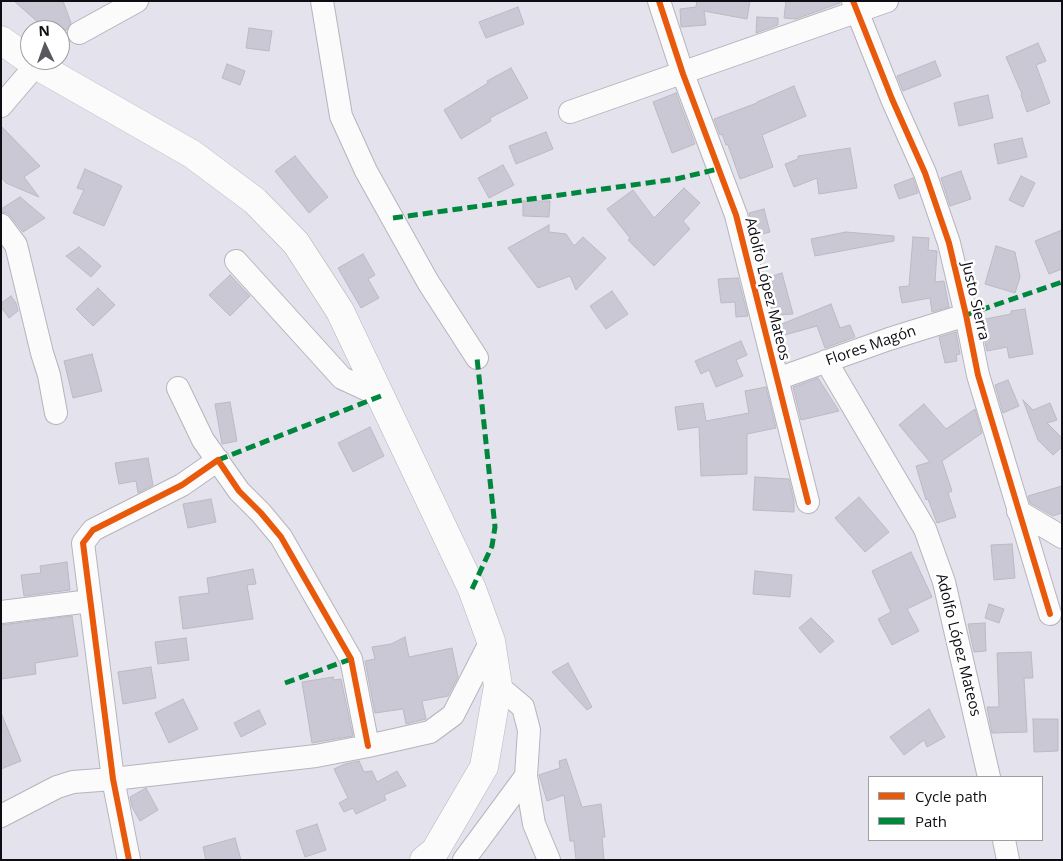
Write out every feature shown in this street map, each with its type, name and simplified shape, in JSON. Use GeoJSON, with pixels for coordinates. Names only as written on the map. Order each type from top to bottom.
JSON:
{"type":"FeatureCollection","features":[{"type":"Feature","properties":{"kind":"highway"},"geometry":{"type":"LineString","coordinates":[[1,40],[20,54]]}},
{"type":"Feature","properties":{"kind":"highway"},"geometry":{"type":"LineString","coordinates":[[45,70],[192,154],[255,201],[301,250],[340,312],[381,396],[472,589],[490,641],[498,686],[484,767],[435,850],[424,860]]}},
{"type":"Feature","properties":{"kind":"street"},"geometry":{"type":"LineString","coordinates":[[79,33],[137,1]]}},
{"type":"Feature","properties":{"kind":"street"},"geometry":{"type":"LineString","coordinates":[[322,1],[341,116],[366,171],[428,282],[477,358]]}},
{"type":"Feature","properties":{"kind":"street","name":"Adolfo López Mateos"},"geometry":{"type":"LineString","coordinates":[[659,1],[683,74],[736,215],[808,502]]}},
{"type":"Feature","properties":{"kind":"street"},"geometry":{"type":"LineString","coordinates":[[570,112],[683,74],[855,7],[887,1]]}},
{"type":"Feature","properties":{"kind":"street","name":"Justo Sierra"},"geometry":{"type":"LineString","coordinates":[[855,7],[925,173],[949,243],[978,375],[1050,614]]}},
{"type":"Feature","properties":{"kind":"street"},"geometry":{"type":"LineString","coordinates":[[1,106],[32,70]]}},
{"type":"Feature","properties":{"kind":"street"},"geometry":{"type":"LineString","coordinates":[[1,225],[16,245],[49,375],[56,413]]}},
{"type":"Feature","properties":{"kind":"street"},"geometry":{"type":"LineString","coordinates":[[236,261],[342,378],[381,396]]}},
{"type":"Feature","properties":{"kind":"street","name":"Flores Magón"},"geometry":{"type":"LineString","coordinates":[[777,379],[889,338],[966,315]]}},
{"type":"Feature","properties":{"kind":"street","name":"Adolfo López Mateos"},"geometry":{"type":"LineString","coordinates":[[826,361],[925,529],[944,582],[989,776]]}},
{"type":"Feature","properties":{"kind":"street"},"geometry":{"type":"LineString","coordinates":[[178,388],[203,440],[239,491],[261,513],[280,537],[350,659],[368,746]]}},
{"type":"Feature","properties":{"kind":"street"},"geometry":{"type":"LineString","coordinates":[[129,860],[113,779],[83,543],[92,530],[182,486],[218,460]]}},
{"type":"Feature","properties":{"kind":"street"},"geometry":{"type":"LineString","coordinates":[[1018,511],[1062,537]]}},
{"type":"Feature","properties":{"kind":"street"},"geometry":{"type":"LineString","coordinates":[[1,612],[90,601]]}},
{"type":"Feature","properties":{"kind":"street"},"geometry":{"type":"LineString","coordinates":[[1,816],[56,787],[74,782],[316,756],[430,732],[453,715],[490,641]]}},
{"type":"Feature","properties":{"kind":"street"},"geometry":{"type":"LineString","coordinates":[[498,686],[524,708],[529,730],[526,776],[534,824],[549,860]]}},
{"type":"Feature","properties":{"kind":"street"},"geometry":{"type":"LineString","coordinates":[[464,860],[526,776]]}},
{"type":"Feature","properties":{"kind":"street"},"geometry":{"type":"LineString","coordinates":[[1004,841],[1008,860]]}},
{"type":"Feature","properties":{"kind":"building"},"geometry":{"type":"Polygon","coordinates":[[[14,1],[63,1],[70,20],[35,20],[14,1]]]}},
{"type":"Feature","properties":{"kind":"building"},"geometry":{"type":"Polygon","coordinates":[[[697,1],[750,1],[747,19],[704,11],[706,25],[681,27],[680,9],[696,7],[697,1]]]}},
{"type":"Feature","properties":{"kind":"building"},"geometry":{"type":"Polygon","coordinates":[[[786,1],[840,1],[840,3],[796,19],[784,18],[786,1]]]}},
{"type":"Feature","properties":{"kind":"building"},"geometry":{"type":"Polygon","coordinates":[[[518,7],[524,24],[486,38],[479,22],[518,7]]]}},
{"type":"Feature","properties":{"kind":"building"},"geometry":{"type":"Polygon","coordinates":[[[757,17],[778,18],[778,25],[756,33],[757,17]]]}},
{"type":"Feature","properties":{"kind":"building"},"geometry":{"type":"Polygon","coordinates":[[[249,28],[272,31],[269,51],[246,48],[249,28]]]}},
{"type":"Feature","properties":{"kind":"building"},"geometry":{"type":"Polygon","coordinates":[[[1038,43],[1046,61],[1036,65],[1050,103],[1027,112],[1022,94],[1006,57],[1038,43]]]}},
{"type":"Feature","properties":{"kind":"building"},"geometry":{"type":"Polygon","coordinates":[[[935,61],[941,76],[903,91],[897,76],[935,61]]]}},
{"type":"Feature","properties":{"kind":"building"},"geometry":{"type":"Polygon","coordinates":[[[227,64],[245,71],[240,85],[222,78],[227,64]]]}},
{"type":"Feature","properties":{"kind":"building"},"geometry":{"type":"Polygon","coordinates":[[[511,68],[528,98],[490,118],[491,121],[461,139],[444,110],[488,83],[487,81],[511,68]]]}},
{"type":"Feature","properties":{"kind":"building"},"geometry":{"type":"Polygon","coordinates":[[[794,86],[806,116],[762,135],[773,167],[740,179],[728,145],[726,145],[722,134],[720,135],[714,119],[757,103],[794,86]]]}},
{"type":"Feature","properties":{"kind":"building"},"geometry":{"type":"Polygon","coordinates":[[[676,93],[695,144],[672,153],[653,102],[676,93]]]}},
{"type":"Feature","properties":{"kind":"building"},"geometry":{"type":"Polygon","coordinates":[[[988,95],[993,118],[959,126],[954,103],[988,95]]]}},
{"type":"Feature","properties":{"kind":"building"},"geometry":{"type":"Polygon","coordinates":[[[1,126],[40,166],[24,177],[39,197],[6,183],[1,177],[1,126]]]}},
{"type":"Feature","properties":{"kind":"building"},"geometry":{"type":"Polygon","coordinates":[[[546,132],[553,149],[516,164],[509,146],[546,132]]]}},
{"type":"Feature","properties":{"kind":"building"},"geometry":{"type":"Polygon","coordinates":[[[1022,138],[1027,157],[998,164],[994,144],[1022,138]]]}},
{"type":"Feature","properties":{"kind":"building"},"geometry":{"type":"Polygon","coordinates":[[[850,148],[857,188],[819,194],[817,178],[794,187],[785,164],[798,159],[798,156],[850,148]]]}},
{"type":"Feature","properties":{"kind":"building"},"geometry":{"type":"Polygon","coordinates":[[[295,156],[328,197],[309,213],[275,171],[295,156]]]}},
{"type":"Feature","properties":{"kind":"building"},"geometry":{"type":"Polygon","coordinates":[[[503,165],[514,185],[489,198],[478,178],[503,165]]]}},
{"type":"Feature","properties":{"kind":"building"},"geometry":{"type":"Polygon","coordinates":[[[85,169],[122,186],[104,226],[73,213],[84,190],[77,188],[85,169]]]}},
{"type":"Feature","properties":{"kind":"building"},"geometry":{"type":"Polygon","coordinates":[[[961,171],[971,199],[950,206],[941,178],[961,171]]]}},
{"type":"Feature","properties":{"kind":"building"},"geometry":{"type":"Polygon","coordinates":[[[1021,176],[1035,183],[1023,207],[1009,200],[1021,176]]]}},
{"type":"Feature","properties":{"kind":"building"},"geometry":{"type":"Polygon","coordinates":[[[913,178],[918,193],[899,199],[894,185],[913,178]]]}},
{"type":"Feature","properties":{"kind":"building"},"geometry":{"type":"Polygon","coordinates":[[[684,188],[700,203],[683,221],[690,229],[654,266],[628,240],[630,238],[607,209],[633,190],[654,218],[684,188]]]}},
{"type":"Feature","properties":{"kind":"building"},"geometry":{"type":"Polygon","coordinates":[[[20,197],[45,218],[23,232],[7,213],[1,212],[1,209],[20,197]]]}},
{"type":"Feature","properties":{"kind":"building"},"geometry":{"type":"Polygon","coordinates":[[[523,201],[550,201],[549,217],[523,216],[523,201]]]}},
{"type":"Feature","properties":{"kind":"building"},"geometry":{"type":"Polygon","coordinates":[[[764,209],[770,232],[755,236],[749,213],[764,209]]]}},
{"type":"Feature","properties":{"kind":"building"},"geometry":{"type":"Polygon","coordinates":[[[549,225],[549,232],[566,234],[574,246],[583,237],[606,258],[576,290],[570,276],[538,288],[508,248],[549,225]]]}},
{"type":"Feature","properties":{"kind":"building"},"geometry":{"type":"Polygon","coordinates":[[[1062,230],[1062,269],[1049,274],[1035,241],[1062,230]]]}},
{"type":"Feature","properties":{"kind":"building"},"geometry":{"type":"Polygon","coordinates":[[[846,232],[894,236],[894,241],[815,256],[811,239],[846,232]]]}},
{"type":"Feature","properties":{"kind":"building"},"geometry":{"type":"Polygon","coordinates":[[[913,237],[929,238],[928,250],[937,251],[935,282],[944,281],[949,307],[932,312],[930,298],[902,303],[899,287],[909,286],[913,237]]]}},
{"type":"Feature","properties":{"kind":"building"},"geometry":{"type":"Polygon","coordinates":[[[996,246],[1015,252],[1020,277],[1015,293],[985,284],[996,246]]]}},
{"type":"Feature","properties":{"kind":"building"},"geometry":{"type":"Polygon","coordinates":[[[79,247],[101,266],[91,277],[66,256],[79,247]]]}},
{"type":"Feature","properties":{"kind":"building"},"geometry":{"type":"Polygon","coordinates":[[[363,254],[375,275],[368,279],[379,298],[361,308],[338,268],[363,254]]]}},
{"type":"Feature","properties":{"kind":"building"},"geometry":{"type":"Polygon","coordinates":[[[782,273],[793,314],[775,315],[765,278],[782,273]]]}},
{"type":"Feature","properties":{"kind":"building"},"geometry":{"type":"Polygon","coordinates":[[[230,275],[250,296],[230,316],[209,295],[230,275]]]}},
{"type":"Feature","properties":{"kind":"building"},"geometry":{"type":"Polygon","coordinates":[[[738,278],[748,316],[736,317],[735,302],[721,303],[718,279],[738,278]]]}},
{"type":"Feature","properties":{"kind":"building"},"geometry":{"type":"Polygon","coordinates":[[[98,288],[115,305],[93,326],[76,309],[98,288]]]}},
{"type":"Feature","properties":{"kind":"building"},"geometry":{"type":"Polygon","coordinates":[[[612,291],[628,314],[606,329],[590,306],[612,291]]]}},
{"type":"Feature","properties":{"kind":"building"},"geometry":{"type":"Polygon","coordinates":[[[11,296],[16,303],[18,311],[9,318],[1,307],[1,303],[11,296]]]}},
{"type":"Feature","properties":{"kind":"building"},"geometry":{"type":"Polygon","coordinates":[[[831,304],[840,328],[850,325],[855,337],[825,348],[817,326],[781,336],[777,326],[831,304]]]}},
{"type":"Feature","properties":{"kind":"building"},"geometry":{"type":"Polygon","coordinates":[[[1025,309],[1033,354],[1009,358],[1007,347],[987,351],[980,320],[1011,314],[1011,311],[1025,309]]]}},
{"type":"Feature","properties":{"kind":"building"},"geometry":{"type":"Polygon","coordinates":[[[956,332],[960,354],[956,355],[957,361],[945,363],[939,337],[956,332]]]}},
{"type":"Feature","properties":{"kind":"building"},"geometry":{"type":"Polygon","coordinates":[[[741,341],[747,355],[736,360],[743,376],[716,387],[709,370],[701,374],[695,361],[741,341]]]}},
{"type":"Feature","properties":{"kind":"building"},"geometry":{"type":"Polygon","coordinates":[[[92,354],[102,391],[73,398],[64,361],[92,354]]]}},
{"type":"Feature","properties":{"kind":"building"},"geometry":{"type":"Polygon","coordinates":[[[818,378],[839,411],[801,420],[793,387],[818,378]]]}},
{"type":"Feature","properties":{"kind":"building"},"geometry":{"type":"Polygon","coordinates":[[[1008,380],[1019,406],[1003,413],[995,385],[1008,380]]]}},
{"type":"Feature","properties":{"kind":"building"},"geometry":{"type":"Polygon","coordinates":[[[766,387],[776,428],[747,434],[747,474],[701,476],[699,427],[678,430],[675,407],[703,403],[706,421],[749,413],[745,391],[766,387]]]}},
{"type":"Feature","properties":{"kind":"building"},"geometry":{"type":"Polygon","coordinates":[[[1023,400],[1033,410],[1050,403],[1057,420],[1047,423],[1062,438],[1062,447],[1053,455],[1038,440],[1023,400]]]}},
{"type":"Feature","properties":{"kind":"building"},"geometry":{"type":"Polygon","coordinates":[[[230,402],[237,441],[222,444],[215,404],[230,402]]]}},
{"type":"Feature","properties":{"kind":"building"},"geometry":{"type":"Polygon","coordinates":[[[924,404],[946,429],[975,409],[982,433],[942,461],[952,491],[948,493],[956,517],[937,523],[928,499],[926,500],[916,466],[930,462],[899,425],[924,404]]]}},
{"type":"Feature","properties":{"kind":"building"},"geometry":{"type":"Polygon","coordinates":[[[370,427],[384,456],[353,472],[338,443],[370,427]]]}},
{"type":"Feature","properties":{"kind":"building"},"geometry":{"type":"Polygon","coordinates":[[[148,458],[153,485],[138,493],[136,481],[119,484],[115,463],[148,458]]]}},
{"type":"Feature","properties":{"kind":"building"},"geometry":{"type":"Polygon","coordinates":[[[755,477],[789,479],[794,501],[794,512],[753,510],[755,477]]]}},
{"type":"Feature","properties":{"kind":"building"},"geometry":{"type":"Polygon","coordinates":[[[1062,486],[1062,513],[1053,516],[1030,503],[1028,496],[1062,486]]]}},
{"type":"Feature","properties":{"kind":"building"},"geometry":{"type":"Polygon","coordinates":[[[859,497],[889,532],[865,552],[835,518],[859,497]]]}},
{"type":"Feature","properties":{"kind":"building"},"geometry":{"type":"Polygon","coordinates":[[[211,499],[216,522],[188,528],[183,504],[211,499]]]}},
{"type":"Feature","properties":{"kind":"building"},"geometry":{"type":"Polygon","coordinates":[[[1012,544],[1015,578],[994,580],[991,545],[1012,544]]]}},
{"type":"Feature","properties":{"kind":"building"},"geometry":{"type":"Polygon","coordinates":[[[911,552],[932,597],[907,609],[919,631],[892,645],[878,619],[891,612],[872,571],[911,552]]]}},
{"type":"Feature","properties":{"kind":"building"},"geometry":{"type":"Polygon","coordinates":[[[67,562],[70,590],[24,596],[21,575],[41,573],[40,566],[67,562]]]}},
{"type":"Feature","properties":{"kind":"building"},"geometry":{"type":"Polygon","coordinates":[[[253,569],[256,584],[247,585],[253,619],[183,629],[179,597],[209,593],[207,578],[253,569]]]}},
{"type":"Feature","properties":{"kind":"building"},"geometry":{"type":"Polygon","coordinates":[[[755,571],[792,575],[790,597],[753,594],[755,571]]]}},
{"type":"Feature","properties":{"kind":"building"},"geometry":{"type":"Polygon","coordinates":[[[989,604],[1004,609],[999,623],[985,618],[989,604]]]}},
{"type":"Feature","properties":{"kind":"building"},"geometry":{"type":"Polygon","coordinates":[[[72,616],[78,656],[35,663],[36,674],[1,679],[1,625],[72,616]]]}},
{"type":"Feature","properties":{"kind":"building"},"geometry":{"type":"Polygon","coordinates":[[[811,618],[834,641],[820,653],[799,628],[811,618]]]}},
{"type":"Feature","properties":{"kind":"building"},"geometry":{"type":"Polygon","coordinates":[[[985,623],[986,651],[974,652],[968,624],[985,623]]]}},
{"type":"Feature","properties":{"kind":"building"},"geometry":{"type":"Polygon","coordinates":[[[405,637],[409,657],[452,648],[458,677],[448,696],[422,701],[426,719],[406,724],[403,709],[375,713],[365,661],[375,659],[372,647],[391,644],[405,637]]]}},
{"type":"Feature","properties":{"kind":"building"},"geometry":{"type":"Polygon","coordinates":[[[186,638],[189,660],[158,664],[155,642],[186,638]]]}},
{"type":"Feature","properties":{"kind":"building"},"geometry":{"type":"Polygon","coordinates":[[[1031,652],[1033,678],[1024,678],[1027,732],[992,733],[987,707],[999,707],[997,653],[1031,652]]]}},
{"type":"Feature","properties":{"kind":"building"},"geometry":{"type":"Polygon","coordinates":[[[568,663],[592,707],[587,710],[552,672],[568,663]]]}},
{"type":"Feature","properties":{"kind":"building"},"geometry":{"type":"Polygon","coordinates":[[[151,667],[156,698],[123,704],[118,672],[151,667]]]}},
{"type":"Feature","properties":{"kind":"building"},"geometry":{"type":"Polygon","coordinates":[[[333,677],[334,680],[341,679],[353,736],[312,743],[302,682],[333,677]]]}},
{"type":"Feature","properties":{"kind":"building"},"geometry":{"type":"Polygon","coordinates":[[[183,699],[198,729],[169,743],[155,713],[183,699]]]}},
{"type":"Feature","properties":{"kind":"building"},"geometry":{"type":"Polygon","coordinates":[[[929,709],[945,737],[927,747],[924,740],[904,755],[890,737],[929,709]]]}},
{"type":"Feature","properties":{"kind":"building"},"geometry":{"type":"Polygon","coordinates":[[[259,710],[266,724],[241,737],[234,723],[259,710]]]}},
{"type":"Feature","properties":{"kind":"building"},"geometry":{"type":"Polygon","coordinates":[[[1,713],[21,761],[1,769],[1,713]]]}},
{"type":"Feature","properties":{"kind":"building"},"geometry":{"type":"Polygon","coordinates":[[[1033,719],[1058,719],[1058,751],[1034,752],[1033,719]]]}},
{"type":"Feature","properties":{"kind":"building"},"geometry":{"type":"Polygon","coordinates":[[[566,759],[582,807],[601,804],[605,837],[602,837],[604,860],[576,860],[574,841],[570,841],[564,795],[547,801],[539,775],[560,768],[559,761],[566,759]]]}},
{"type":"Feature","properties":{"kind":"building"},"geometry":{"type":"Polygon","coordinates":[[[359,761],[364,772],[372,771],[377,782],[397,771],[406,786],[384,795],[386,800],[356,814],[353,808],[344,812],[339,803],[348,798],[334,769],[359,761]]]}},
{"type":"Feature","properties":{"kind":"building"},"geometry":{"type":"Polygon","coordinates":[[[146,788],[158,810],[140,821],[132,807],[130,797],[146,788]]]}},
{"type":"Feature","properties":{"kind":"building"},"geometry":{"type":"Polygon","coordinates":[[[317,824],[326,850],[305,857],[296,831],[317,824]]]}},
{"type":"Feature","properties":{"kind":"building"},"geometry":{"type":"Polygon","coordinates":[[[235,838],[241,860],[206,860],[203,847],[235,838]]]}},
{"type":"Feature","properties":{"kind":"marked path"},"geometry":{"type":"LineString","coordinates":[[393,218],[676,179],[718,169]]}},
{"type":"Feature","properties":{"kind":"marked path"},"geometry":{"type":"LineString","coordinates":[[966,315],[1062,282]]}},
{"type":"Feature","properties":{"kind":"marked path"},"geometry":{"type":"LineString","coordinates":[[472,589],[492,546],[495,527],[477,358]]}},
{"type":"Feature","properties":{"kind":"marked path"},"geometry":{"type":"LineString","coordinates":[[218,460],[381,396]]}},
{"type":"Feature","properties":{"kind":"marked path"},"geometry":{"type":"LineString","coordinates":[[285,683],[351,659]]}},
{"type":"Feature","properties":{"kind":"cycle path"},"geometry":{"type":"LineString","coordinates":[[659,1],[683,74],[736,215],[808,502]]}},
{"type":"Feature","properties":{"kind":"cycle path"},"geometry":{"type":"LineString","coordinates":[[853,1],[892,99],[925,173],[949,243],[978,375],[1050,614]]}},
{"type":"Feature","properties":{"kind":"cycle path"},"geometry":{"type":"LineString","coordinates":[[129,860],[113,779],[83,543],[93,530],[182,485],[218,460],[239,491],[281,537],[351,659],[368,746]]}}]}
